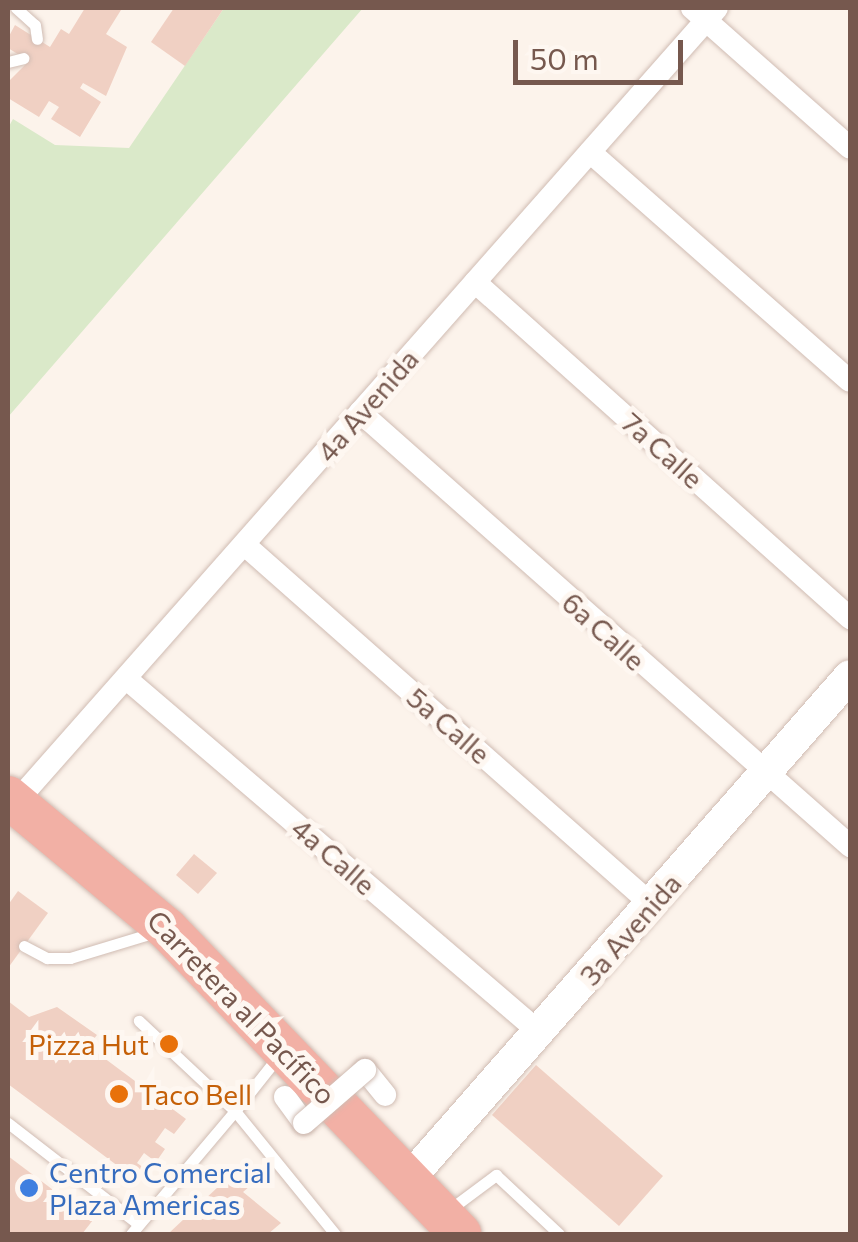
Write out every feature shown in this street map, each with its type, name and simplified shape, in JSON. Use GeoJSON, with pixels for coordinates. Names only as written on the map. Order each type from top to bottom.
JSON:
{"type":"FeatureCollection","features":[{"type":"Feature","properties":{"kind":"highway","name":"Carretera al Pacífico"},"geometry":{"type":"LineString","coordinates":[[12,800],[167,929],[285,1047],[451,1225]]}},
{"type":"Feature","properties":{"kind":"street"},"geometry":{"type":"LineString","coordinates":[[705,12],[850,148]]}},
{"type":"Feature","properties":{"kind":"street","name":"4a Avenida"},"geometry":{"type":"LineString","coordinates":[[12,800],[129,681],[590,152],[705,12]]}},
{"type":"Feature","properties":{"kind":"street"},"geometry":{"type":"LineString","coordinates":[[590,152],[850,381]]}},
{"type":"Feature","properties":{"kind":"street","name":"7a Calle"},"geometry":{"type":"LineString","coordinates":[[475,282],[850,618]]}},
{"type":"Feature","properties":{"kind":"street","name":"6a Calle"},"geometry":{"type":"LineString","coordinates":[[360,412],[850,846]]}},
{"type":"Feature","properties":{"kind":"street","name":"5a Calle"},"geometry":{"type":"LineString","coordinates":[[246,546],[652,904]]}},
{"type":"Feature","properties":{"kind":"street","name":"3a Avenida"},"geometry":{"type":"LineString","coordinates":[[408,1180],[850,676]]}},
{"type":"Feature","properties":{"kind":"street","name":"4a Calle"},"geometry":{"type":"LineString","coordinates":[[129,681],[538,1031]]}},
{"type":"Feature","properties":{"kind":"street"},"geometry":{"type":"LineString","coordinates":[[285,1097],[304,1123],[365,1070],[385,1095]]}},
{"type":"Feature","properties":{"kind":"lane"},"geometry":{"type":"LineString","coordinates":[[16,8],[28,14],[37,39]]}},
{"type":"Feature","properties":{"kind":"lane"},"geometry":{"type":"LineString","coordinates":[[8,62],[24,58]]}},
{"type":"Feature","properties":{"kind":"lane"},"geometry":{"type":"LineString","coordinates":[[24,946],[47,958],[70,958],[167,929]]}},
{"type":"Feature","properties":{"kind":"lane"},"geometry":{"type":"LineString","coordinates":[[139,1021],[235,1111],[335,1234]]}},
{"type":"Feature","properties":{"kind":"lane"},"geometry":{"type":"LineString","coordinates":[[8,1123],[135,1229],[285,1047]]}},
{"type":"Feature","properties":{"kind":"lane"},"geometry":{"type":"LineString","coordinates":[[451,1225],[496,1176],[558,1234]]}},
{"type":"Feature","properties":{"kind":"green space"},"geometry":{"type":"Polygon","coordinates":[[[224,8],[363,8],[8,417],[8,128],[13,119],[55,145],[129,148],[224,8]]]}},
{"type":"Feature","properties":{"kind":"building"},"geometry":{"type":"Polygon","coordinates":[[[85,8],[121,10],[106,34],[127,47],[106,96],[83,83],[80,88],[101,102],[80,137],[51,119],[59,107],[49,101],[39,117],[8,98],[8,82],[29,61],[8,48],[8,38],[15,25],[50,47],[61,29],[69,34],[85,8]]]}},
{"type":"Feature","properties":{"kind":"building"},"geometry":{"type":"Polygon","coordinates":[[[174,8],[224,8],[185,66],[151,42],[174,8]]]}},
{"type":"Feature","properties":{"kind":"building"},"geometry":{"type":"Polygon","coordinates":[[[194,854],[217,873],[198,894],[176,875],[194,854]]]}},
{"type":"Feature","properties":{"kind":"building"},"geometry":{"type":"Polygon","coordinates":[[[18,891],[48,913],[8,968],[8,905],[18,891]]]}},
{"type":"Feature","properties":{"kind":"building"},"geometry":{"type":"Polygon","coordinates":[[[8,1001],[29,1017],[57,1007],[97,1035],[88,1046],[186,1119],[174,1134],[165,1128],[155,1142],[165,1149],[156,1162],[144,1153],[137,1163],[147,1170],[138,1181],[8,1084],[8,1001]]]}},
{"type":"Feature","properties":{"kind":"building"},"geometry":{"type":"Polygon","coordinates":[[[536,1065],[663,1176],[619,1226],[492,1115],[536,1065]]]}},
{"type":"Feature","properties":{"kind":"building","name":"Centro Comercial Plaza Americas"},"geometry":{"type":"Polygon","coordinates":[[[8,1156],[93,1220],[82,1234],[8,1234],[8,1156]]]}},
{"type":"Feature","properties":{"kind":"building"},"geometry":{"type":"Polygon","coordinates":[[[236,1170],[250,1186],[243,1192],[281,1223],[268,1234],[168,1234],[236,1170]]]}},
{"type":"Feature","properties":{"kind":"place","name":"Pizza Hut"},"geometry":{"type":"Point","coordinates":[169,1044]}},
{"type":"Feature","properties":{"kind":"place","name":"Taco Bell"},"geometry":{"type":"Point","coordinates":[119,1094]}},
{"type":"Feature","properties":{"kind":"place","name":"Centro Comercial Plaza Americas"},"geometry":{"type":"Point","coordinates":[29,1188]}}]}
